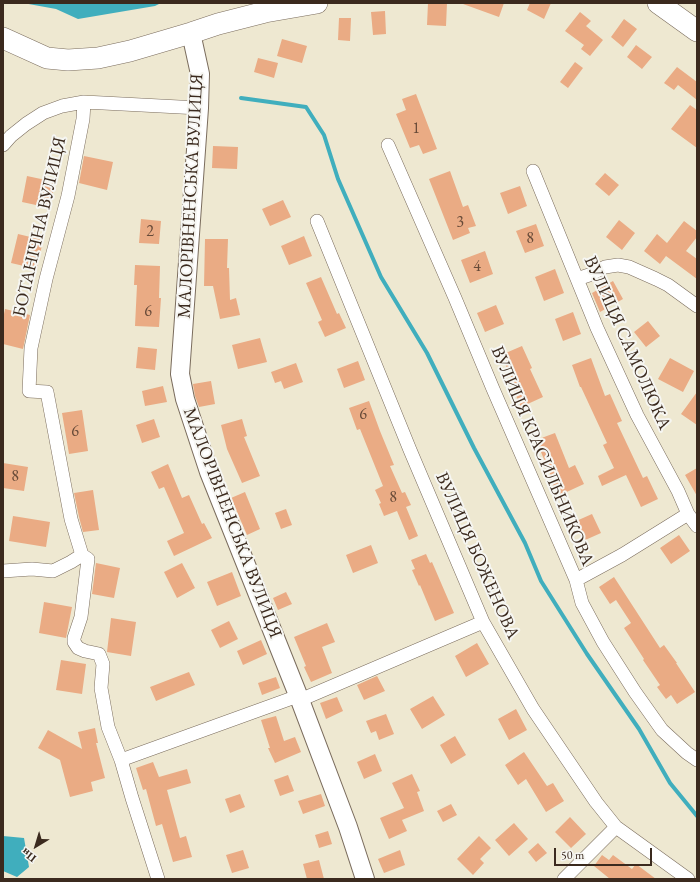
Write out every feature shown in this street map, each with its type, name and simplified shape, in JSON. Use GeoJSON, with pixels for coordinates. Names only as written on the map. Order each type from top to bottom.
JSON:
{"type":"FeatureCollection","features":[{"type":"Feature","properties":{"kind":"main road"},"geometry":{"type":"LineString","coordinates":[[3,38],[47,58],[68,60],[98,58],[130,51],[218,24],[265,12],[318,3]]}},
{"type":"Feature","properties":{"kind":"main road"},"geometry":{"type":"LineString","coordinates":[[658,3],[697,31]]}},
{"type":"Feature","properties":{"kind":"street","name":"МАЛОРІВНЕНСЬКА ВУЛИЦЯ"},"geometry":{"type":"LineString","coordinates":[[191,33],[200,74],[199,108],[180,374],[185,399],[209,472],[299,698],[348,827],[365,879]]}},
{"type":"Feature","properties":{"kind":"street","name":"БОТАНІЧНА ВУЛИЦЯ"},"geometry":{"type":"LineString","coordinates":[[3,145],[21,128],[43,113],[62,106],[84,102],[199,108]]}},
{"type":"Feature","properties":{"kind":"street","name":"БОТАНІЧНА ВУЛИЦЯ"},"geometry":{"type":"LineString","coordinates":[[84,102],[83,119],[68,196],[46,279],[31,348],[29,391],[47,392],[71,519],[82,555],[88,559],[81,616],[74,642],[78,648],[99,654],[103,664],[101,688],[108,727],[121,760],[158,879]]}},
{"type":"Feature","properties":{"kind":"street","name":"ВУЛИЦЯ КРАСИЛЬНИКОВА"},"geometry":{"type":"LineString","coordinates":[[388,145],[576,580],[582,603],[603,642],[635,692],[662,730],[697,760]]}},
{"type":"Feature","properties":{"kind":"street","name":"ВУЛИЦЯ САМОЛЮКА"},"geometry":{"type":"LineString","coordinates":[[533,171],[597,328],[637,415],[678,491],[688,514],[697,526]]}},
{"type":"Feature","properties":{"kind":"street","name":"ВУЛИЦЯ БОЖЕНОВА"},"geometry":{"type":"LineString","coordinates":[[317,221],[410,450],[483,622],[533,709],[596,802],[616,827],[688,879]]}},
{"type":"Feature","properties":{"kind":"street"},"geometry":{"type":"LineString","coordinates":[[577,279],[605,267],[618,265],[629,267],[656,278],[697,306]]}},
{"type":"Feature","properties":{"kind":"street"},"geometry":{"type":"LineString","coordinates":[[576,580],[688,514]]}},
{"type":"Feature","properties":{"kind":"street"},"geometry":{"type":"LineString","coordinates":[[3,571],[32,569],[53,571],[82,555]]}},
{"type":"Feature","properties":{"kind":"street"},"geometry":{"type":"LineString","coordinates":[[121,760],[299,698],[483,622]]}},
{"type":"Feature","properties":{"kind":"street"},"geometry":{"type":"LineString","coordinates":[[564,879],[616,827]]}},
{"type":"Feature","properties":{"kind":"water"},"geometry":{"type":"Polygon","coordinates":[[[23,3],[161,3],[155,6],[78,19],[56,9],[23,3]]]}},
{"type":"Feature","properties":{"kind":"water"},"geometry":{"type":"Polygon","coordinates":[[[3,836],[24,838],[29,867],[17,877],[3,871],[3,836]]]}},
{"type":"Feature","properties":{"kind":"building"},"geometry":{"type":"Polygon","coordinates":[[[428,3],[447,3],[446,26],[427,25],[428,3]]]}},
{"type":"Feature","properties":{"kind":"building"},"geometry":{"type":"Polygon","coordinates":[[[463,3],[504,3],[499,17],[463,3]]]}},
{"type":"Feature","properties":{"kind":"building"},"geometry":{"type":"Polygon","coordinates":[[[530,3],[551,3],[544,19],[527,10],[530,3]]]}},
{"type":"Feature","properties":{"kind":"building"},"geometry":{"type":"Polygon","coordinates":[[[385,11],[386,34],[373,35],[371,12],[385,11]]]}},
{"type":"Feature","properties":{"kind":"building"},"geometry":{"type":"Polygon","coordinates":[[[580,12],[591,21],[586,26],[603,40],[590,56],[581,49],[584,45],[565,31],[580,12]]]}},
{"type":"Feature","properties":{"kind":"building"},"geometry":{"type":"Polygon","coordinates":[[[339,18],[351,18],[350,41],[338,40],[339,18]]]}},
{"type":"Feature","properties":{"kind":"building"},"geometry":{"type":"Polygon","coordinates":[[[624,19],[637,29],[623,47],[611,37],[624,19]]]}},
{"type":"Feature","properties":{"kind":"building"},"geometry":{"type":"Polygon","coordinates":[[[282,39],[307,46],[302,63],[277,56],[282,39]]]}},
{"type":"Feature","properties":{"kind":"building"},"geometry":{"type":"Polygon","coordinates":[[[636,45],[652,57],[642,69],[627,57],[636,45]]]}},
{"type":"Feature","properties":{"kind":"building"},"geometry":{"type":"Polygon","coordinates":[[[258,58],[278,63],[274,78],[254,72],[258,58]]]}},
{"type":"Feature","properties":{"kind":"building"},"geometry":{"type":"Polygon","coordinates":[[[575,62],[583,68],[568,88],[560,82],[575,62]]]}},
{"type":"Feature","properties":{"kind":"building"},"geometry":{"type":"Polygon","coordinates":[[[677,67],[697,82],[697,100],[678,85],[674,90],[664,83],[677,67]]]}},
{"type":"Feature","properties":{"kind":"building"},"geometry":{"type":"Polygon","coordinates":[[[416,94],[437,149],[423,154],[419,145],[410,148],[396,114],[406,110],[402,99],[416,94]]]}},
{"type":"Feature","properties":{"kind":"building"},"geometry":{"type":"Polygon","coordinates":[[[690,105],[697,110],[697,148],[671,129],[690,105]]]}},
{"type":"Feature","properties":{"kind":"building"},"geometry":{"type":"Polygon","coordinates":[[[213,146],[238,147],[237,169],[212,168],[213,146]]]}},
{"type":"Feature","properties":{"kind":"building"},"geometry":{"type":"Polygon","coordinates":[[[84,156],[113,162],[107,190],[79,183],[84,156]]]}},
{"type":"Feature","properties":{"kind":"building"},"geometry":{"type":"Polygon","coordinates":[[[450,171],[463,207],[468,205],[476,226],[468,228],[470,233],[453,240],[429,179],[450,171]]]}},
{"type":"Feature","properties":{"kind":"building"},"geometry":{"type":"Polygon","coordinates":[[[605,173],[619,185],[609,196],[595,184],[605,173]]]}},
{"type":"Feature","properties":{"kind":"building"},"geometry":{"type":"Polygon","coordinates":[[[27,176],[55,182],[50,208],[22,202],[27,176]]]}},
{"type":"Feature","properties":{"kind":"building"},"geometry":{"type":"Polygon","coordinates":[[[520,186],[527,206],[508,214],[500,193],[520,186]]]}},
{"type":"Feature","properties":{"kind":"building"},"geometry":{"type":"Polygon","coordinates":[[[283,200],[291,217],[270,226],[262,209],[283,200]]]}},
{"type":"Feature","properties":{"kind":"building"},"geometry":{"type":"Polygon","coordinates":[[[141,219],[161,221],[159,244],[139,243],[141,219]]]}},
{"type":"Feature","properties":{"kind":"building"},"geometry":{"type":"Polygon","coordinates":[[[619,220],[635,233],[622,250],[606,237],[619,220]]]}},
{"type":"Feature","properties":{"kind":"building"},"geometry":{"type":"Polygon","coordinates":[[[684,221],[697,231],[697,237],[686,251],[697,259],[697,279],[666,256],[660,264],[644,251],[657,234],[667,243],[684,221]]]}},
{"type":"Feature","properties":{"kind":"building"},"geometry":{"type":"Polygon","coordinates":[[[536,224],[544,246],[525,253],[516,231],[536,224]]]}},
{"type":"Feature","properties":{"kind":"building"},"geometry":{"type":"Polygon","coordinates":[[[18,234],[43,240],[37,269],[11,263],[18,234]]]}},
{"type":"Feature","properties":{"kind":"building"},"geometry":{"type":"Polygon","coordinates":[[[304,236],[312,256],[289,265],[281,246],[304,236]]]}},
{"type":"Feature","properties":{"kind":"building"},"geometry":{"type":"Polygon","coordinates":[[[205,239],[228,239],[227,268],[229,268],[230,300],[236,298],[240,315],[220,319],[213,286],[204,286],[205,239]]]}},
{"type":"Feature","properties":{"kind":"building"},"geometry":{"type":"Polygon","coordinates":[[[485,251],[493,274],[470,283],[461,260],[485,251]]]}},
{"type":"Feature","properties":{"kind":"building"},"geometry":{"type":"Polygon","coordinates":[[[135,265],[160,266],[159,298],[161,298],[159,327],[135,326],[137,285],[134,285],[135,265]]]}},
{"type":"Feature","properties":{"kind":"building"},"geometry":{"type":"Polygon","coordinates":[[[555,269],[564,293],[544,301],[535,277],[555,269]]]}},
{"type":"Feature","properties":{"kind":"building"},"geometry":{"type":"Polygon","coordinates":[[[321,277],[337,314],[339,313],[346,328],[325,337],[318,322],[322,320],[306,283],[321,277]]]}},
{"type":"Feature","properties":{"kind":"building"},"geometry":{"type":"Polygon","coordinates":[[[613,281],[623,299],[600,312],[592,293],[613,281]]]}},
{"type":"Feature","properties":{"kind":"building"},"geometry":{"type":"Polygon","coordinates":[[[496,305],[504,324],[485,332],[477,313],[496,305]]]}},
{"type":"Feature","properties":{"kind":"building"},"geometry":{"type":"Polygon","coordinates":[[[5,309],[30,315],[23,349],[3,344],[3,319],[5,309]]]}},
{"type":"Feature","properties":{"kind":"building"},"geometry":{"type":"Polygon","coordinates":[[[573,312],[581,334],[563,341],[555,319],[573,312]]]}},
{"type":"Feature","properties":{"kind":"building"},"geometry":{"type":"Polygon","coordinates":[[[648,321],[660,336],[646,347],[634,332],[648,321]]]}},
{"type":"Feature","properties":{"kind":"building"},"geometry":{"type":"Polygon","coordinates":[[[260,338],[267,362],[238,369],[232,345],[260,338]]]}},
{"type":"Feature","properties":{"kind":"building"},"geometry":{"type":"Polygon","coordinates":[[[522,346],[532,368],[530,369],[543,397],[521,407],[514,391],[517,390],[501,355],[522,346]]]}},
{"type":"Feature","properties":{"kind":"building"},"geometry":{"type":"Polygon","coordinates":[[[138,347],[157,349],[155,370],[136,368],[138,347]]]}},
{"type":"Feature","properties":{"kind":"building"},"geometry":{"type":"Polygon","coordinates":[[[591,358],[605,396],[610,394],[622,421],[617,423],[643,478],[647,476],[658,499],[641,507],[626,475],[602,486],[598,476],[614,468],[603,445],[607,443],[580,387],[572,365],[591,358]]]}},
{"type":"Feature","properties":{"kind":"building"},"geometry":{"type":"Polygon","coordinates":[[[670,358],[694,371],[683,392],[658,379],[670,358]]]}},
{"type":"Feature","properties":{"kind":"building"},"geometry":{"type":"Polygon","coordinates":[[[358,361],[365,380],[344,388],[337,369],[358,361]]]}},
{"type":"Feature","properties":{"kind":"building"},"geometry":{"type":"Polygon","coordinates":[[[296,363],[303,382],[284,389],[281,381],[275,383],[271,372],[296,363]]]}},
{"type":"Feature","properties":{"kind":"building"},"geometry":{"type":"Polygon","coordinates":[[[211,381],[215,404],[199,407],[193,384],[211,381]]]}},
{"type":"Feature","properties":{"kind":"building"},"geometry":{"type":"Polygon","coordinates":[[[163,386],[167,402],[145,406],[142,391],[163,386]]]}},
{"type":"Feature","properties":{"kind":"building"},"geometry":{"type":"Polygon","coordinates":[[[697,392],[697,425],[681,414],[697,392]]]}},
{"type":"Feature","properties":{"kind":"building"},"geometry":{"type":"Polygon","coordinates":[[[369,401],[394,465],[390,466],[402,493],[405,492],[411,505],[406,507],[418,536],[409,540],[397,511],[384,516],[379,504],[381,503],[375,490],[383,486],[360,429],[357,430],[349,408],[369,401]]]}},
{"type":"Feature","properties":{"kind":"building"},"geometry":{"type":"Polygon","coordinates":[[[82,410],[88,451],[69,454],[62,413],[82,410]]]}},
{"type":"Feature","properties":{"kind":"building"},"geometry":{"type":"Polygon","coordinates":[[[154,419],[160,437],[142,443],[136,425],[154,419]]]}},
{"type":"Feature","properties":{"kind":"building"},"geometry":{"type":"Polygon","coordinates":[[[242,419],[247,436],[244,437],[260,476],[242,483],[227,449],[221,425],[242,419]]]}},
{"type":"Feature","properties":{"kind":"building"},"geometry":{"type":"Polygon","coordinates":[[[555,433],[569,468],[575,465],[584,484],[558,496],[536,440],[555,433]]]}},
{"type":"Feature","properties":{"kind":"building"},"geometry":{"type":"Polygon","coordinates":[[[3,463],[28,467],[24,491],[3,488],[3,463]]]}},
{"type":"Feature","properties":{"kind":"building"},"geometry":{"type":"Polygon","coordinates":[[[168,464],[182,498],[189,495],[202,524],[204,523],[212,538],[174,556],[167,541],[184,533],[164,487],[159,489],[151,472],[168,464]]]}},
{"type":"Feature","properties":{"kind":"building"},"geometry":{"type":"Polygon","coordinates":[[[697,468],[697,496],[685,475],[697,468]]]}},
{"type":"Feature","properties":{"kind":"building"},"geometry":{"type":"Polygon","coordinates":[[[93,490],[99,530],[83,532],[74,493],[93,490]]]}},
{"type":"Feature","properties":{"kind":"building"},"geometry":{"type":"Polygon","coordinates":[[[245,492],[260,529],[247,535],[231,498],[245,492]]]}},
{"type":"Feature","properties":{"kind":"building"},"geometry":{"type":"Polygon","coordinates":[[[286,509],[292,525],[281,529],[275,513],[286,509]]]}},
{"type":"Feature","properties":{"kind":"building"},"geometry":{"type":"Polygon","coordinates":[[[592,514],[601,533],[583,541],[574,522],[592,514]]]}},
{"type":"Feature","properties":{"kind":"building"},"geometry":{"type":"Polygon","coordinates":[[[13,516],[50,522],[46,547],[9,541],[13,516]]]}},
{"type":"Feature","properties":{"kind":"building"},"geometry":{"type":"Polygon","coordinates":[[[679,535],[690,551],[671,564],[660,548],[679,535]]]}},
{"type":"Feature","properties":{"kind":"building"},"geometry":{"type":"Polygon","coordinates":[[[371,545],[378,563],[353,573],[346,555],[371,545]]]}},
{"type":"Feature","properties":{"kind":"building"},"geometry":{"type":"Polygon","coordinates":[[[426,554],[430,563],[432,562],[454,613],[435,621],[412,570],[415,569],[411,560],[426,554]]]}},
{"type":"Feature","properties":{"kind":"building"},"geometry":{"type":"Polygon","coordinates":[[[96,563],[120,568],[114,598],[92,594],[96,563]]]}},
{"type":"Feature","properties":{"kind":"building"},"geometry":{"type":"Polygon","coordinates":[[[182,563],[195,588],[177,598],[164,572],[182,563]]]}},
{"type":"Feature","properties":{"kind":"building"},"geometry":{"type":"Polygon","coordinates":[[[232,572],[241,596],[217,606],[207,582],[232,572]]]}},
{"type":"Feature","properties":{"kind":"building"},"geometry":{"type":"Polygon","coordinates":[[[614,577],[660,648],[664,645],[695,692],[677,704],[671,695],[666,699],[657,687],[660,685],[624,628],[631,623],[616,600],[610,604],[599,587],[614,577]]]}},
{"type":"Feature","properties":{"kind":"building"},"geometry":{"type":"Polygon","coordinates":[[[286,592],[292,604],[278,610],[273,598],[286,592]]]}},
{"type":"Feature","properties":{"kind":"building"},"geometry":{"type":"Polygon","coordinates":[[[44,602],[72,607],[66,638],[39,633],[44,602]]]}},
{"type":"Feature","properties":{"kind":"building"},"geometry":{"type":"Polygon","coordinates":[[[111,618],[136,622],[131,656],[107,652],[111,618]]]}},
{"type":"Feature","properties":{"kind":"building"},"geometry":{"type":"Polygon","coordinates":[[[229,621],[238,639],[220,648],[211,630],[229,621]]]}},
{"type":"Feature","properties":{"kind":"building"},"geometry":{"type":"Polygon","coordinates":[[[327,623],[335,642],[322,647],[332,673],[311,682],[304,667],[306,666],[294,637],[327,623]]]}},
{"type":"Feature","properties":{"kind":"building"},"geometry":{"type":"Polygon","coordinates":[[[261,640],[267,654],[243,665],[237,651],[261,640]]]}},
{"type":"Feature","properties":{"kind":"building"},"geometry":{"type":"Polygon","coordinates":[[[477,643],[489,664],[466,677],[455,656],[477,643]]]}},
{"type":"Feature","properties":{"kind":"building"},"geometry":{"type":"Polygon","coordinates":[[[61,660],[86,664],[82,694],[56,690],[61,660]]]}},
{"type":"Feature","properties":{"kind":"building"},"geometry":{"type":"Polygon","coordinates":[[[189,672],[195,685],[156,701],[150,687],[189,672]]]}},
{"type":"Feature","properties":{"kind":"building"},"geometry":{"type":"Polygon","coordinates":[[[377,676],[385,691],[364,700],[357,685],[377,676]]]}},
{"type":"Feature","properties":{"kind":"building"},"geometry":{"type":"Polygon","coordinates":[[[276,677],[280,688],[262,695],[258,683],[276,677]]]}},
{"type":"Feature","properties":{"kind":"building"},"geometry":{"type":"Polygon","coordinates":[[[433,696],[445,715],[422,729],[410,709],[433,696]]]}},
{"type":"Feature","properties":{"kind":"building"},"geometry":{"type":"Polygon","coordinates":[[[337,697],[343,711],[326,719],[320,703],[337,697]]]}},
{"type":"Feature","properties":{"kind":"building"},"geometry":{"type":"Polygon","coordinates":[[[516,709],[527,730],[509,740],[498,719],[516,709]]]}},
{"type":"Feature","properties":{"kind":"building"},"geometry":{"type":"Polygon","coordinates":[[[386,714],[394,734],[379,740],[376,731],[371,733],[366,721],[386,714]]]}},
{"type":"Feature","properties":{"kind":"building"},"geometry":{"type":"Polygon","coordinates":[[[276,716],[284,741],[295,737],[301,752],[275,763],[268,748],[270,748],[261,720],[276,716]]]}},
{"type":"Feature","properties":{"kind":"building"},"geometry":{"type":"Polygon","coordinates":[[[95,728],[98,743],[96,743],[105,778],[91,782],[93,791],[70,797],[60,760],[38,748],[48,730],[82,749],[78,732],[95,728]]]}},
{"type":"Feature","properties":{"kind":"building"},"geometry":{"type":"Polygon","coordinates":[[[455,736],[466,755],[451,764],[440,745],[455,736]]]}},
{"type":"Feature","properties":{"kind":"building"},"geometry":{"type":"Polygon","coordinates":[[[524,752],[547,786],[553,783],[564,801],[546,812],[526,779],[518,785],[505,765],[524,752]]]}},
{"type":"Feature","properties":{"kind":"building"},"geometry":{"type":"Polygon","coordinates":[[[375,754],[382,771],[364,779],[357,762],[375,754]]]}},
{"type":"Feature","properties":{"kind":"building"},"geometry":{"type":"Polygon","coordinates":[[[153,762],[159,777],[187,769],[191,783],[167,790],[180,838],[186,836],[192,857],[173,862],[162,824],[156,826],[146,789],[143,790],[136,768],[153,762]]]}},
{"type":"Feature","properties":{"kind":"building"},"geometry":{"type":"Polygon","coordinates":[[[412,774],[420,791],[417,792],[424,811],[402,820],[407,831],[389,839],[380,818],[404,808],[392,783],[412,774]]]}},
{"type":"Feature","properties":{"kind":"building"},"geometry":{"type":"Polygon","coordinates":[[[288,775],[294,791],[280,796],[274,780],[288,775]]]}},
{"type":"Feature","properties":{"kind":"building"},"geometry":{"type":"Polygon","coordinates":[[[240,794],[245,807],[230,813],[225,799],[240,794]]]}},
{"type":"Feature","properties":{"kind":"building"},"geometry":{"type":"Polygon","coordinates":[[[321,794],[325,806],[303,814],[298,801],[321,794]]]}},
{"type":"Feature","properties":{"kind":"building"},"geometry":{"type":"Polygon","coordinates":[[[451,804],[457,815],[443,822],[437,811],[451,804]]]}},
{"type":"Feature","properties":{"kind":"building"},"geometry":{"type":"Polygon","coordinates":[[[570,817],[586,834],[571,848],[555,832],[570,817]]]}},
{"type":"Feature","properties":{"kind":"building"},"geometry":{"type":"Polygon","coordinates":[[[514,823],[528,839],[509,856],[495,840],[514,823]]]}},
{"type":"Feature","properties":{"kind":"building"},"geometry":{"type":"Polygon","coordinates":[[[328,831],[332,844],[319,848],[315,835],[328,831]]]}},
{"type":"Feature","properties":{"kind":"building"},"geometry":{"type":"Polygon","coordinates":[[[479,836],[491,848],[480,859],[484,863],[473,875],[457,859],[479,836]]]}},
{"type":"Feature","properties":{"kind":"building"},"geometry":{"type":"Polygon","coordinates":[[[538,843],[547,853],[536,862],[528,852],[538,843]]]}},
{"type":"Feature","properties":{"kind":"building"},"geometry":{"type":"Polygon","coordinates":[[[243,850],[249,868],[232,873],[226,855],[243,850]]]}},
{"type":"Feature","properties":{"kind":"building"},"geometry":{"type":"Polygon","coordinates":[[[400,850],[405,865],[384,873],[378,859],[400,850]]]}},
{"type":"Feature","properties":{"kind":"building"},"geometry":{"type":"Polygon","coordinates":[[[602,855],[609,860],[613,855],[632,869],[636,864],[656,879],[610,879],[594,866],[602,855]]]}},
{"type":"Feature","properties":{"kind":"building"},"geometry":{"type":"Polygon","coordinates":[[[319,860],[324,879],[307,879],[303,864],[319,860]]]}},
{"type":"Feature","properties":{"kind":"waterway"},"geometry":{"type":"LineString","coordinates":[[241,98],[306,107],[324,135],[338,179],[381,277],[427,353],[474,448],[525,543],[541,581],[587,654],[639,729],[670,783],[697,816]]}}]}
